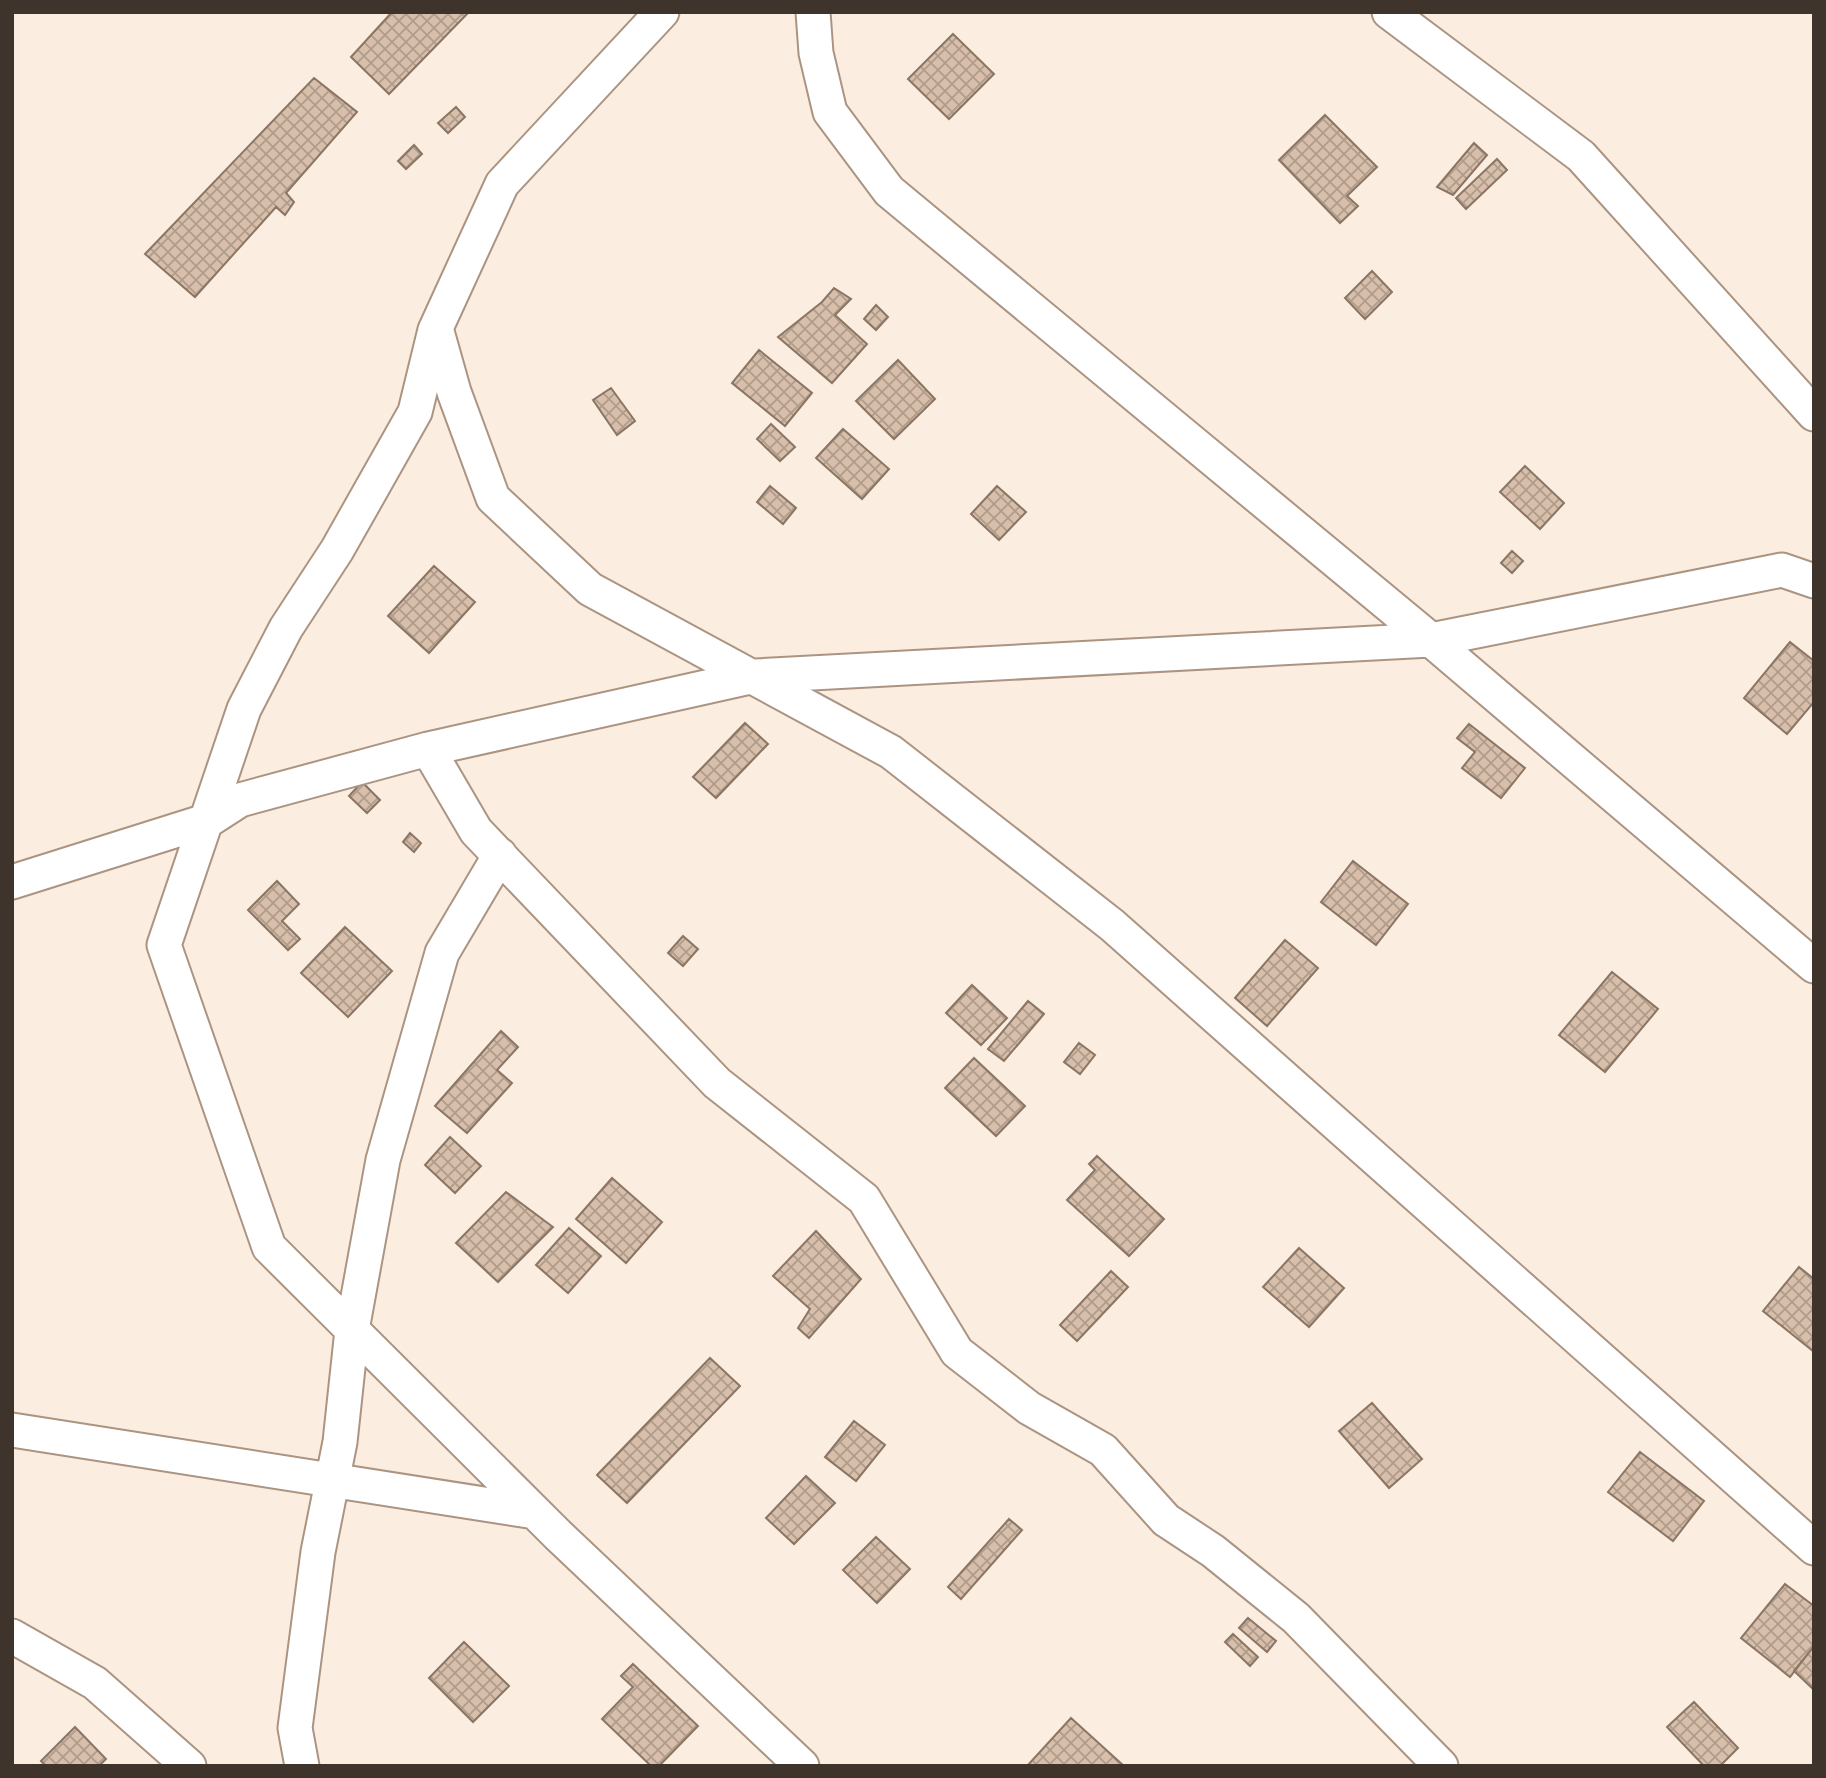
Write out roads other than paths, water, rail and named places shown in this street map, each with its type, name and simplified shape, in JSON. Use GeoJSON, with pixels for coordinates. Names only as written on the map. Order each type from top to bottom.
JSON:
{"type":"FeatureCollection","features":[{"type":"Feature","properties":{"kind":"street"},"geometry":{"type":"LineString","coordinates":[[662,12],[502,184],[436,328],[415,412],[337,550],[286,628],[244,709],[209,820],[164,945],[269,1247],[535,1512],[802,1766]]}},
{"type":"Feature","properties":{"kind":"street"},"geometry":{"type":"LineString","coordinates":[[813,12],[816,53],[830,111],[889,191],[1431,640],[1814,966]]}},
{"type":"Feature","properties":{"kind":"street"},"geometry":{"type":"LineString","coordinates":[[1389,12],[1581,156],[1814,414]]}},
{"type":"Feature","properties":{"kind":"street"},"geometry":{"type":"LineString","coordinates":[[436,328],[454,392],[494,498],[590,589],[891,752],[1112,925],[1814,1548]]}},
{"type":"Feature","properties":{"kind":"street"},"geometry":{"type":"LineString","coordinates":[[12,882],[209,820],[240,800],[428,749],[755,676],[1431,640],[1782,570],[1814,581]]}},
{"type":"Feature","properties":{"kind":"street"},"geometry":{"type":"LineString","coordinates":[[428,749],[476,831],[716,1083],[864,1199],[957,1352],[1029,1408],[1103,1450],[1166,1520],[1213,1550],[1296,1618],[1441,1766]]}},
{"type":"Feature","properties":{"kind":"street"},"geometry":{"type":"LineString","coordinates":[[302,1766],[295,1728],[318,1552],[333,1479],[352,1330],[383,1160],[442,953],[500,855]]}},
{"type":"Feature","properties":{"kind":"street"},"geometry":{"type":"LineString","coordinates":[[12,1430],[535,1512]]}},
{"type":"Feature","properties":{"kind":"street"},"geometry":{"type":"LineString","coordinates":[[12,1636],[95,1683],[189,1766]]}}]}
